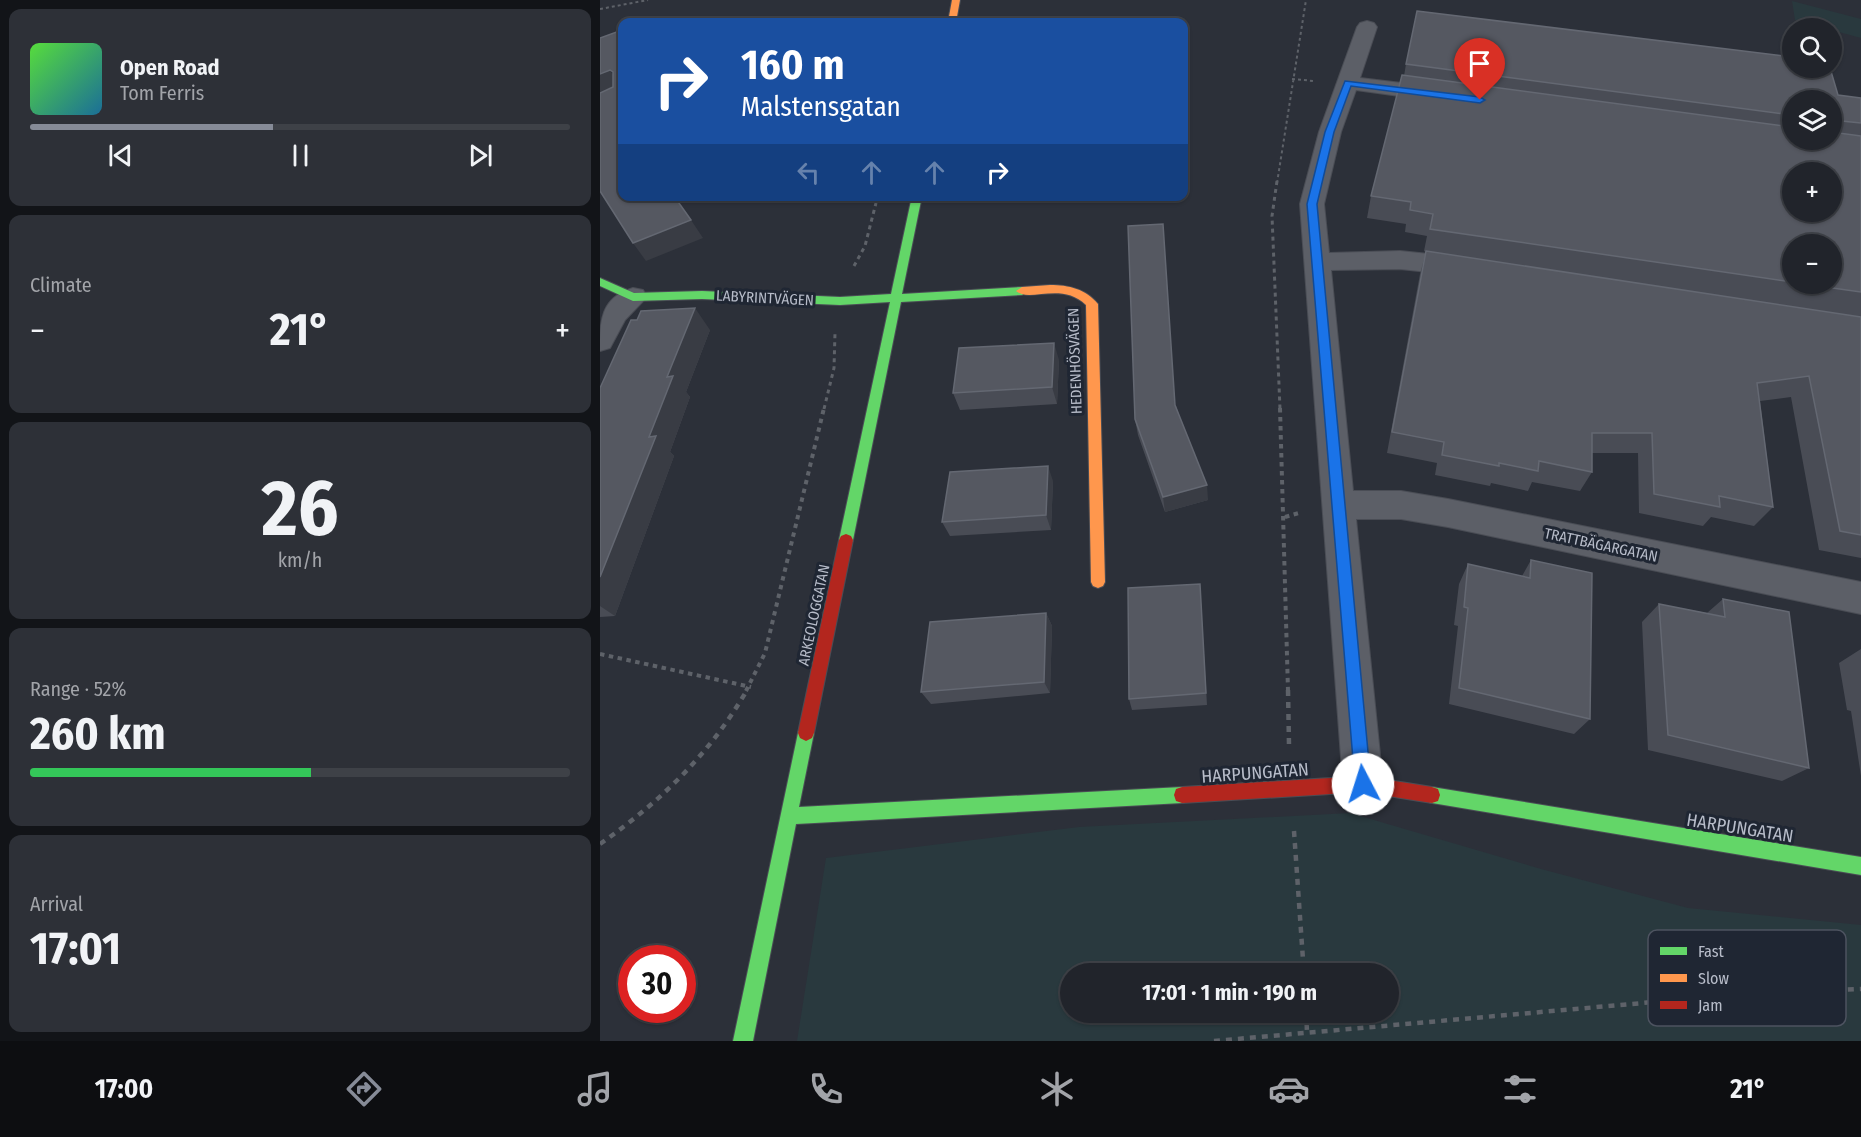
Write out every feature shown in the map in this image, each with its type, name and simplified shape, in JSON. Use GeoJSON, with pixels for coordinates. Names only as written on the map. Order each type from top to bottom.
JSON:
{"type":"FeatureCollection","features":[{"type":"Feature","properties":{"kind":"street"},"geometry":{"type":"LineString","coordinates":[[953,18],[956,0]]}},
{"type":"Feature","properties":{"kind":"street"},"geometry":{"type":"LineString","coordinates":[[1363,784],[1312,204],[1330,132],[1367,27]]}},
{"type":"Feature","properties":{"kind":"street"},"geometry":{"type":"LineString","coordinates":[[1348,83],[1466,98]]}},
{"type":"Feature","properties":{"kind":"street","name":"ARKEOLOGGATAN"},"geometry":{"type":"LineString","coordinates":[[743,1041],[916,201]]}},
{"type":"Feature","properties":{"kind":"street"},"geometry":{"type":"LineString","coordinates":[[1316,262],[1400,260],[1497,272]]}},
{"type":"Feature","properties":{"kind":"street","name":"LABYRINTVÄGEN"},"geometry":{"type":"LineString","coordinates":[[600,282],[633,297],[702,295],[840,301],[897,298]]}},
{"type":"Feature","properties":{"kind":"street","name":"HEDENHÖSVÄGEN"},"geometry":{"type":"LineString","coordinates":[[897,298],[1067,288],[1084,294],[1092,304],[1098,582]]}},
{"type":"Feature","properties":{"kind":"street"},"geometry":{"type":"LineString","coordinates":[[600,341],[614,314],[633,297]]}},
{"type":"Feature","properties":{"kind":"street","name":"TRATTBÄGARGATAN"},"geometry":{"type":"LineString","coordinates":[[1339,504],[1401,505],[1437,511],[1861,598]]}},
{"type":"Feature","properties":{"kind":"street","name":"HARPUNGATAN"},"geometry":{"type":"LineString","coordinates":[[790,816],[1008,806],[1363,784],[1861,866]]}},
{"type":"Feature","properties":{"kind":"path"},"geometry":{"type":"LineString","coordinates":[[600,9],[648,0]]}},
{"type":"Feature","properties":{"kind":"path"},"geometry":{"type":"LineString","coordinates":[[1303,963],[1292,789],[1285,517],[1272,216],[1306,0]]}},
{"type":"Feature","properties":{"kind":"path"},"geometry":{"type":"LineString","coordinates":[[600,844],[645,813],[686,775],[723,731],[751,687],[765,653],[834,368],[834,348],[843,287],[865,246],[877,201]]}},
{"type":"Feature","properties":{"kind":"path"},"geometry":{"type":"LineString","coordinates":[[600,654],[751,687]]}},
{"type":"Feature","properties":{"kind":"path"},"geometry":{"type":"LineString","coordinates":[[1846,990],[1861,989]]}},
{"type":"Feature","properties":{"kind":"path"},"geometry":{"type":"LineString","coordinates":[[1214,1041],[1648,1002]]}},
{"type":"Feature","properties":{"kind":"path"},"geometry":{"type":"LineString","coordinates":[[1307,1023],[1307,1032]]}},
{"type":"Feature","properties":{"kind":"shaded area"},"geometry":{"type":"Polygon","coordinates":[[[1792,1],[1861,19],[1861,38],[1842,33],[1842,18],[1795,18],[1792,1]]]}},
{"type":"Feature","properties":{"kind":"shaded area"},"geometry":{"type":"Polygon","coordinates":[[[1350,813],[1541,869],[1688,908],[1861,925],[1861,1041],[797,1041],[826,858],[1079,827],[1350,813]]]}},
{"type":"Feature","properties":{"kind":"building"},"geometry":{"type":"Polygon","coordinates":[[[1417,11],[1782,56],[1782,78],[1833,78],[1837,90],[1782,90],[1782,114],[1406,64],[1417,11]]]}},
{"type":"Feature","properties":{"kind":"building"},"geometry":{"type":"Polygon","coordinates":[[[618,31],[618,201],[678,201],[691,220],[633,243],[600,191],[600,93],[613,87],[613,72],[610,70],[600,74],[600,38],[618,31]]]}},
{"type":"Feature","properties":{"kind":"building"},"geometry":{"type":"Polygon","coordinates":[[[1402,75],[1782,126],[1782,150],[1842,150],[1842,133],[1861,136],[1861,292],[1842,289],[1842,234],[1782,234],[1782,281],[1430,229],[1433,214],[1410,210],[1411,202],[1371,196],[1402,75]]]}},
{"type":"Feature","properties":{"kind":"building"},"geometry":{"type":"Polygon","coordinates":[[[1842,96],[1861,98],[1861,123],[1842,121],[1842,96]]]}},
{"type":"Feature","properties":{"kind":"building"},"geometry":{"type":"Polygon","coordinates":[[[1163,224],[1175,405],[1207,485],[1163,497],[1135,419],[1128,226],[1163,224]]]}},
{"type":"Feature","properties":{"kind":"building"},"geometry":{"type":"Polygon","coordinates":[[[1426,251],[1861,317],[1861,535],[1840,531],[1809,376],[1757,383],[1773,507],[1719,496],[1720,507],[1654,494],[1652,433],[1592,433],[1592,472],[1539,461],[1538,471],[1442,455],[1444,442],[1392,432],[1426,251]]]}},
{"type":"Feature","properties":{"kind":"building"},"geometry":{"type":"Polygon","coordinates":[[[695,308],[667,377],[673,376],[649,437],[656,436],[600,577],[600,388],[631,320],[637,320],[641,311],[695,308]]]}},
{"type":"Feature","properties":{"kind":"building"},"geometry":{"type":"Polygon","coordinates":[[[1054,343],[1052,387],[953,393],[959,348],[1054,343]]]}},
{"type":"Feature","properties":{"kind":"building"},"geometry":{"type":"Polygon","coordinates":[[[1048,466],[1046,515],[942,522],[950,472],[1048,466]]]}},
{"type":"Feature","properties":{"kind":"building"},"geometry":{"type":"Polygon","coordinates":[[[1531,560],[1592,573],[1590,719],[1459,688],[1468,608],[1464,607],[1468,564],[1530,578],[1531,560]]]}},
{"type":"Feature","properties":{"kind":"building"},"geometry":{"type":"Polygon","coordinates":[[[1200,584],[1206,693],[1129,699],[1128,588],[1200,584]]]}},
{"type":"Feature","properties":{"kind":"building"},"geometry":{"type":"Polygon","coordinates":[[[1723,599],[1789,612],[1809,768],[1668,735],[1659,604],[1725,617],[1723,599]]]}},
{"type":"Feature","properties":{"kind":"building"},"geometry":{"type":"Polygon","coordinates":[[[1046,613],[1044,682],[921,692],[930,622],[1046,613]]]}},
{"type":"Feature","properties":{"kind":"traffic: fast"},"geometry":{"type":"LineString","coordinates":[[846,540],[916,201]]}},
{"type":"Feature","properties":{"kind":"traffic: fast"},"geometry":{"type":"LineString","coordinates":[[600,282],[633,297],[702,295],[840,301],[1022,291]]}},
{"type":"Feature","properties":{"kind":"traffic: fast"},"geometry":{"type":"LineString","coordinates":[[743,1041],[806,733]]}},
{"type":"Feature","properties":{"kind":"traffic: fast"},"geometry":{"type":"LineString","coordinates":[[790,816],[1182,795]]}},
{"type":"Feature","properties":{"kind":"traffic: fast"},"geometry":{"type":"LineString","coordinates":[[1432,795],[1861,866]]}},
{"type":"Feature","properties":{"kind":"traffic: slow"},"geometry":{"type":"LineString","coordinates":[[953,18],[956,0]]}},
{"type":"Feature","properties":{"kind":"traffic: slow"},"geometry":{"type":"LineString","coordinates":[[1022,291],[1060,288],[1077,292],[1092,304],[1098,582]]}},
{"type":"Feature","properties":{"kind":"traffic: jam"},"geometry":{"type":"LineString","coordinates":[[806,733],[846,540]]}},
{"type":"Feature","properties":{"kind":"traffic: jam"},"geometry":{"type":"LineString","coordinates":[[1182,795],[1363,784],[1432,795]]}},
{"type":"Feature","properties":{"kind":"route"},"geometry":{"type":"LineString","coordinates":[[1363,784],[1312,204],[1330,132],[1348,83],[1480,100]]}}]}
